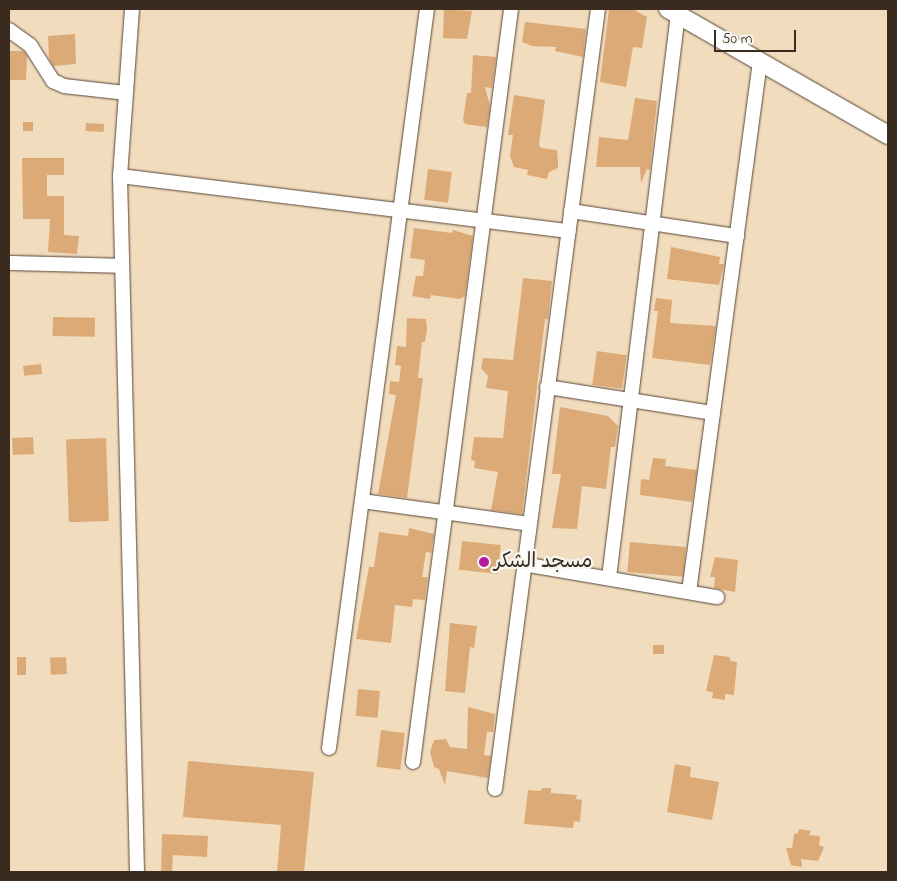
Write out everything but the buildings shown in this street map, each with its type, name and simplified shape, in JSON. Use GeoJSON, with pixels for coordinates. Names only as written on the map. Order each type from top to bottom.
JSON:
{"type":"FeatureCollection","features":[{"type":"Feature","properties":{"kind":"main road"},"geometry":{"type":"LineString","coordinates":[[673,11],[888,135]]}},
{"type":"Feature","properties":{"kind":"street"},"geometry":{"type":"LineString","coordinates":[[132,9],[120,176],[137,872]]}},
{"type":"Feature","properties":{"kind":"street"},"geometry":{"type":"LineString","coordinates":[[329,748],[427,9]]}},
{"type":"Feature","properties":{"kind":"street"},"geometry":{"type":"LineString","coordinates":[[413,762],[512,9]]}},
{"type":"Feature","properties":{"kind":"street"},"geometry":{"type":"LineString","coordinates":[[495,790],[598,9]]}},
{"type":"Feature","properties":{"kind":"street"},"geometry":{"type":"LineString","coordinates":[[608,578],[652,223],[673,11]]}},
{"type":"Feature","properties":{"kind":"street"},"geometry":{"type":"LineString","coordinates":[[9,30],[30,45],[53,81],[64,86],[125,93]]}},
{"type":"Feature","properties":{"kind":"street"},"geometry":{"type":"LineString","coordinates":[[689,592],[760,61]]}},
{"type":"Feature","properties":{"kind":"street"},"geometry":{"type":"LineString","coordinates":[[120,176],[401,208],[569,230]]}},
{"type":"Feature","properties":{"kind":"street"},"geometry":{"type":"LineString","coordinates":[[571,211],[737,236]]}},
{"type":"Feature","properties":{"kind":"street"},"geometry":{"type":"LineString","coordinates":[[9,263],[121,266]]}},
{"type":"Feature","properties":{"kind":"street"},"geometry":{"type":"LineString","coordinates":[[547,387],[630,398],[713,413]]}},
{"type":"Feature","properties":{"kind":"street"},"geometry":{"type":"LineString","coordinates":[[362,501],[529,524]]}},
{"type":"Feature","properties":{"kind":"street"},"geometry":{"type":"LineString","coordinates":[[524,564],[717,597]]}},
{"type":"Feature","properties":{"kind":"place","name":"مسجد الشكر"},"geometry":{"type":"Point","coordinates":[484,562]}}]}
